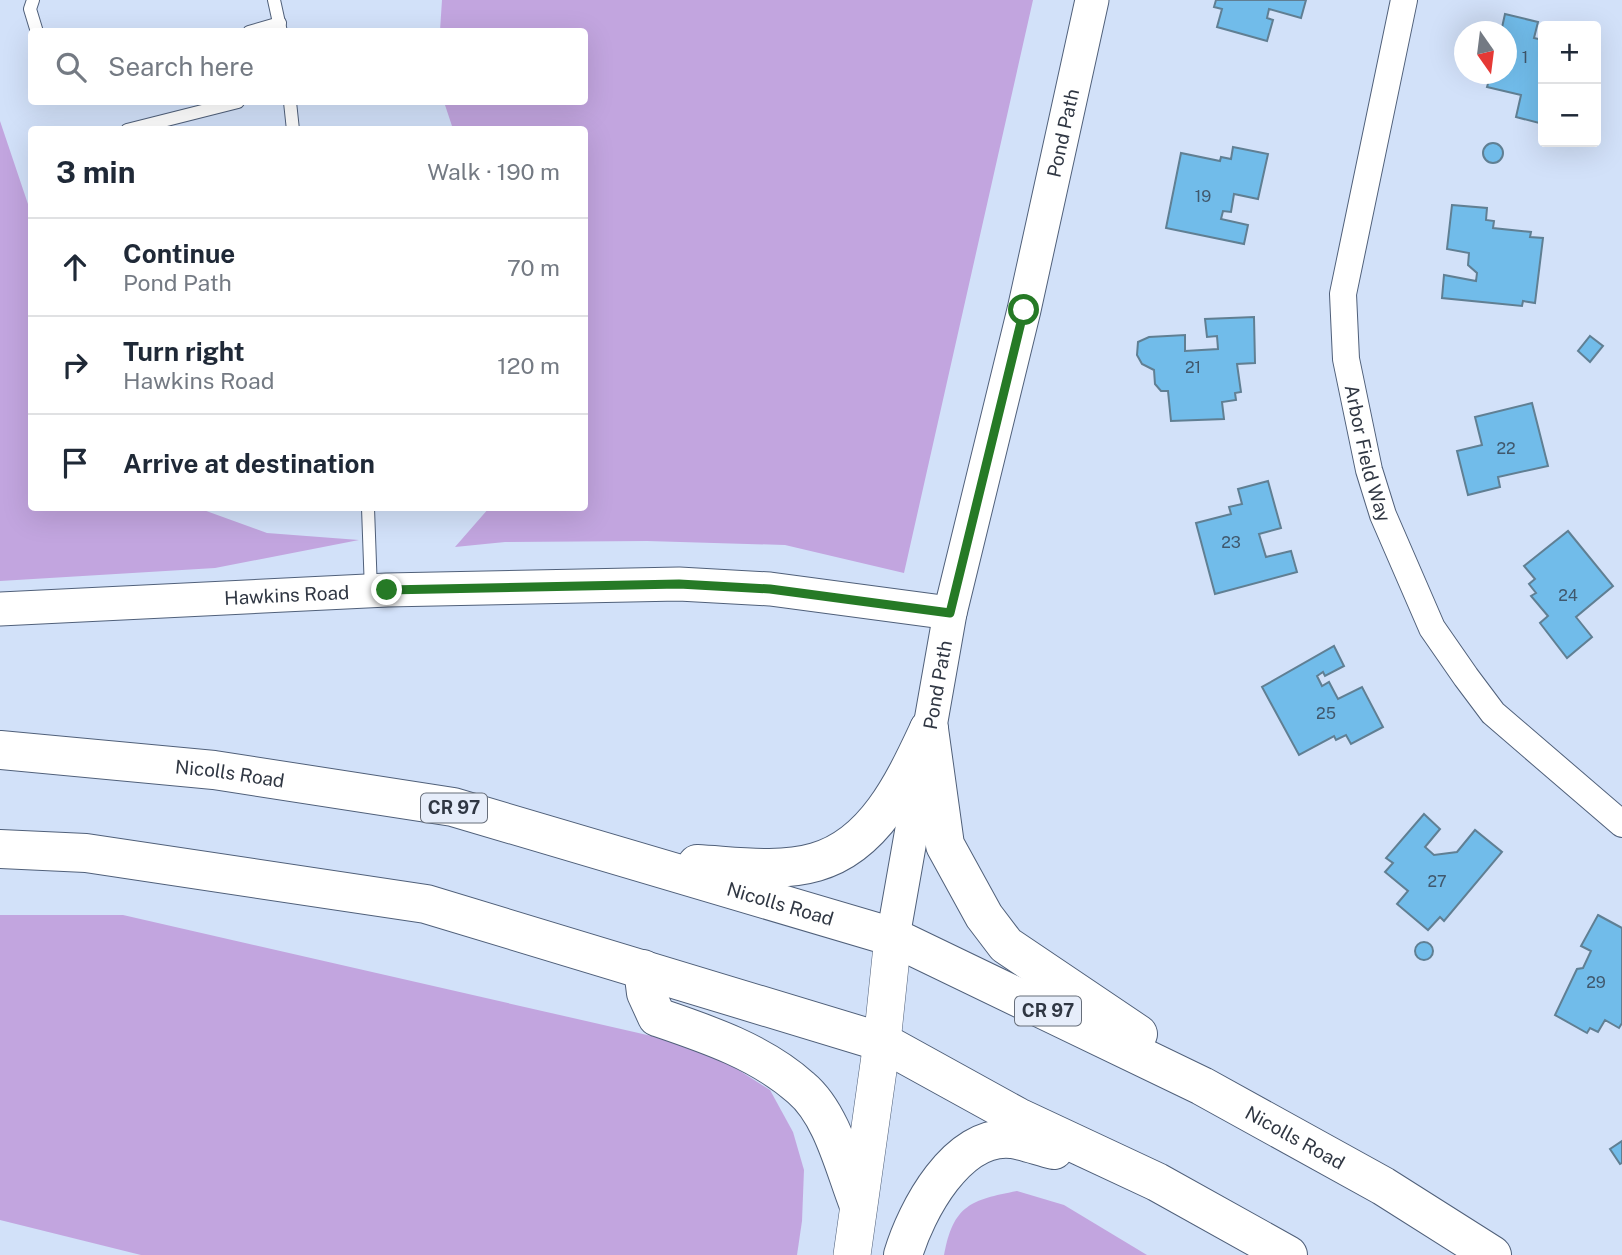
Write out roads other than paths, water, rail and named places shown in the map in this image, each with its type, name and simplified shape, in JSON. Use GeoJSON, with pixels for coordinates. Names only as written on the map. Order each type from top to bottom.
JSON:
{"type":"FeatureCollection","features":[{"type":"Feature","properties":{"kind":"highway"},"geometry":{"type":"LineString","coordinates":[[637,862],[768,867],[817,862],[851,843],[880,816],[903,785],[929,729]]}},
{"type":"Feature","properties":{"kind":"highway"},"geometry":{"type":"LineString","coordinates":[[929,729],[945,845],[991,926],[1006,945],[1132,1029],[1202,1086]]}},
{"type":"Feature","properties":{"kind":"highway","name":"Nicolls Road"},"geometry":{"type":"LineString","coordinates":[[0,750],[214,770],[453,807],[893,937],[1202,1086],[1383,1186],[1492,1255]]}},
{"type":"Feature","properties":{"kind":"highway"},"geometry":{"type":"LineString","coordinates":[[0,849],[86,853],[426,904],[882,1042],[1018,1116],[1157,1182],[1288,1255]]}},
{"type":"Feature","properties":{"kind":"highway"},"geometry":{"type":"LineString","coordinates":[[643,970],[646,993],[657,1017],[722,1039],[803,1088],[824,1120],[858,1203]]}},
{"type":"Feature","properties":{"kind":"highway"},"geometry":{"type":"LineString","coordinates":[[904,1255],[910,1231],[937,1184],[971,1147],[1010,1139],[1157,1182]]}},
{"type":"Feature","properties":{"kind":"main road","name":"Pond Path"},"geometry":{"type":"LineString","coordinates":[[852,1255],[882,1042],[893,937]]}},
{"type":"Feature","properties":{"kind":"street","name":"Pond Path"},"geometry":{"type":"LineString","coordinates":[[893,937],[950,613],[1024,310],[1092,0]]}},
{"type":"Feature","properties":{"kind":"street","name":"Arbor Field Way"},"geometry":{"type":"LineString","coordinates":[[1404,0],[1343,294],[1346,359],[1368,470],[1382,515],[1432,628],[1466,677],[1493,713],[1622,824]]}},
{"type":"Feature","properties":{"kind":"street","name":"Hawkins Road"},"geometry":{"type":"LineString","coordinates":[[0,609],[371,591],[679,584],[770,589],[950,613]]}},
{"type":"Feature","properties":{"kind":"lane"},"geometry":{"type":"LineString","coordinates":[[33,0],[30,9],[36,28]]}},
{"type":"Feature","properties":{"kind":"lane"},"geometry":{"type":"LineString","coordinates":[[274,0],[281,27]]}},
{"type":"Feature","properties":{"kind":"lane"},"geometry":{"type":"LineString","coordinates":[[143,126],[226,105]]}},
{"type":"Feature","properties":{"kind":"lane"},"geometry":{"type":"LineString","coordinates":[[290,105],[293,126]]}},
{"type":"Feature","properties":{"kind":"lane"},"geometry":{"type":"LineString","coordinates":[[368,511],[371,591]]}}]}
